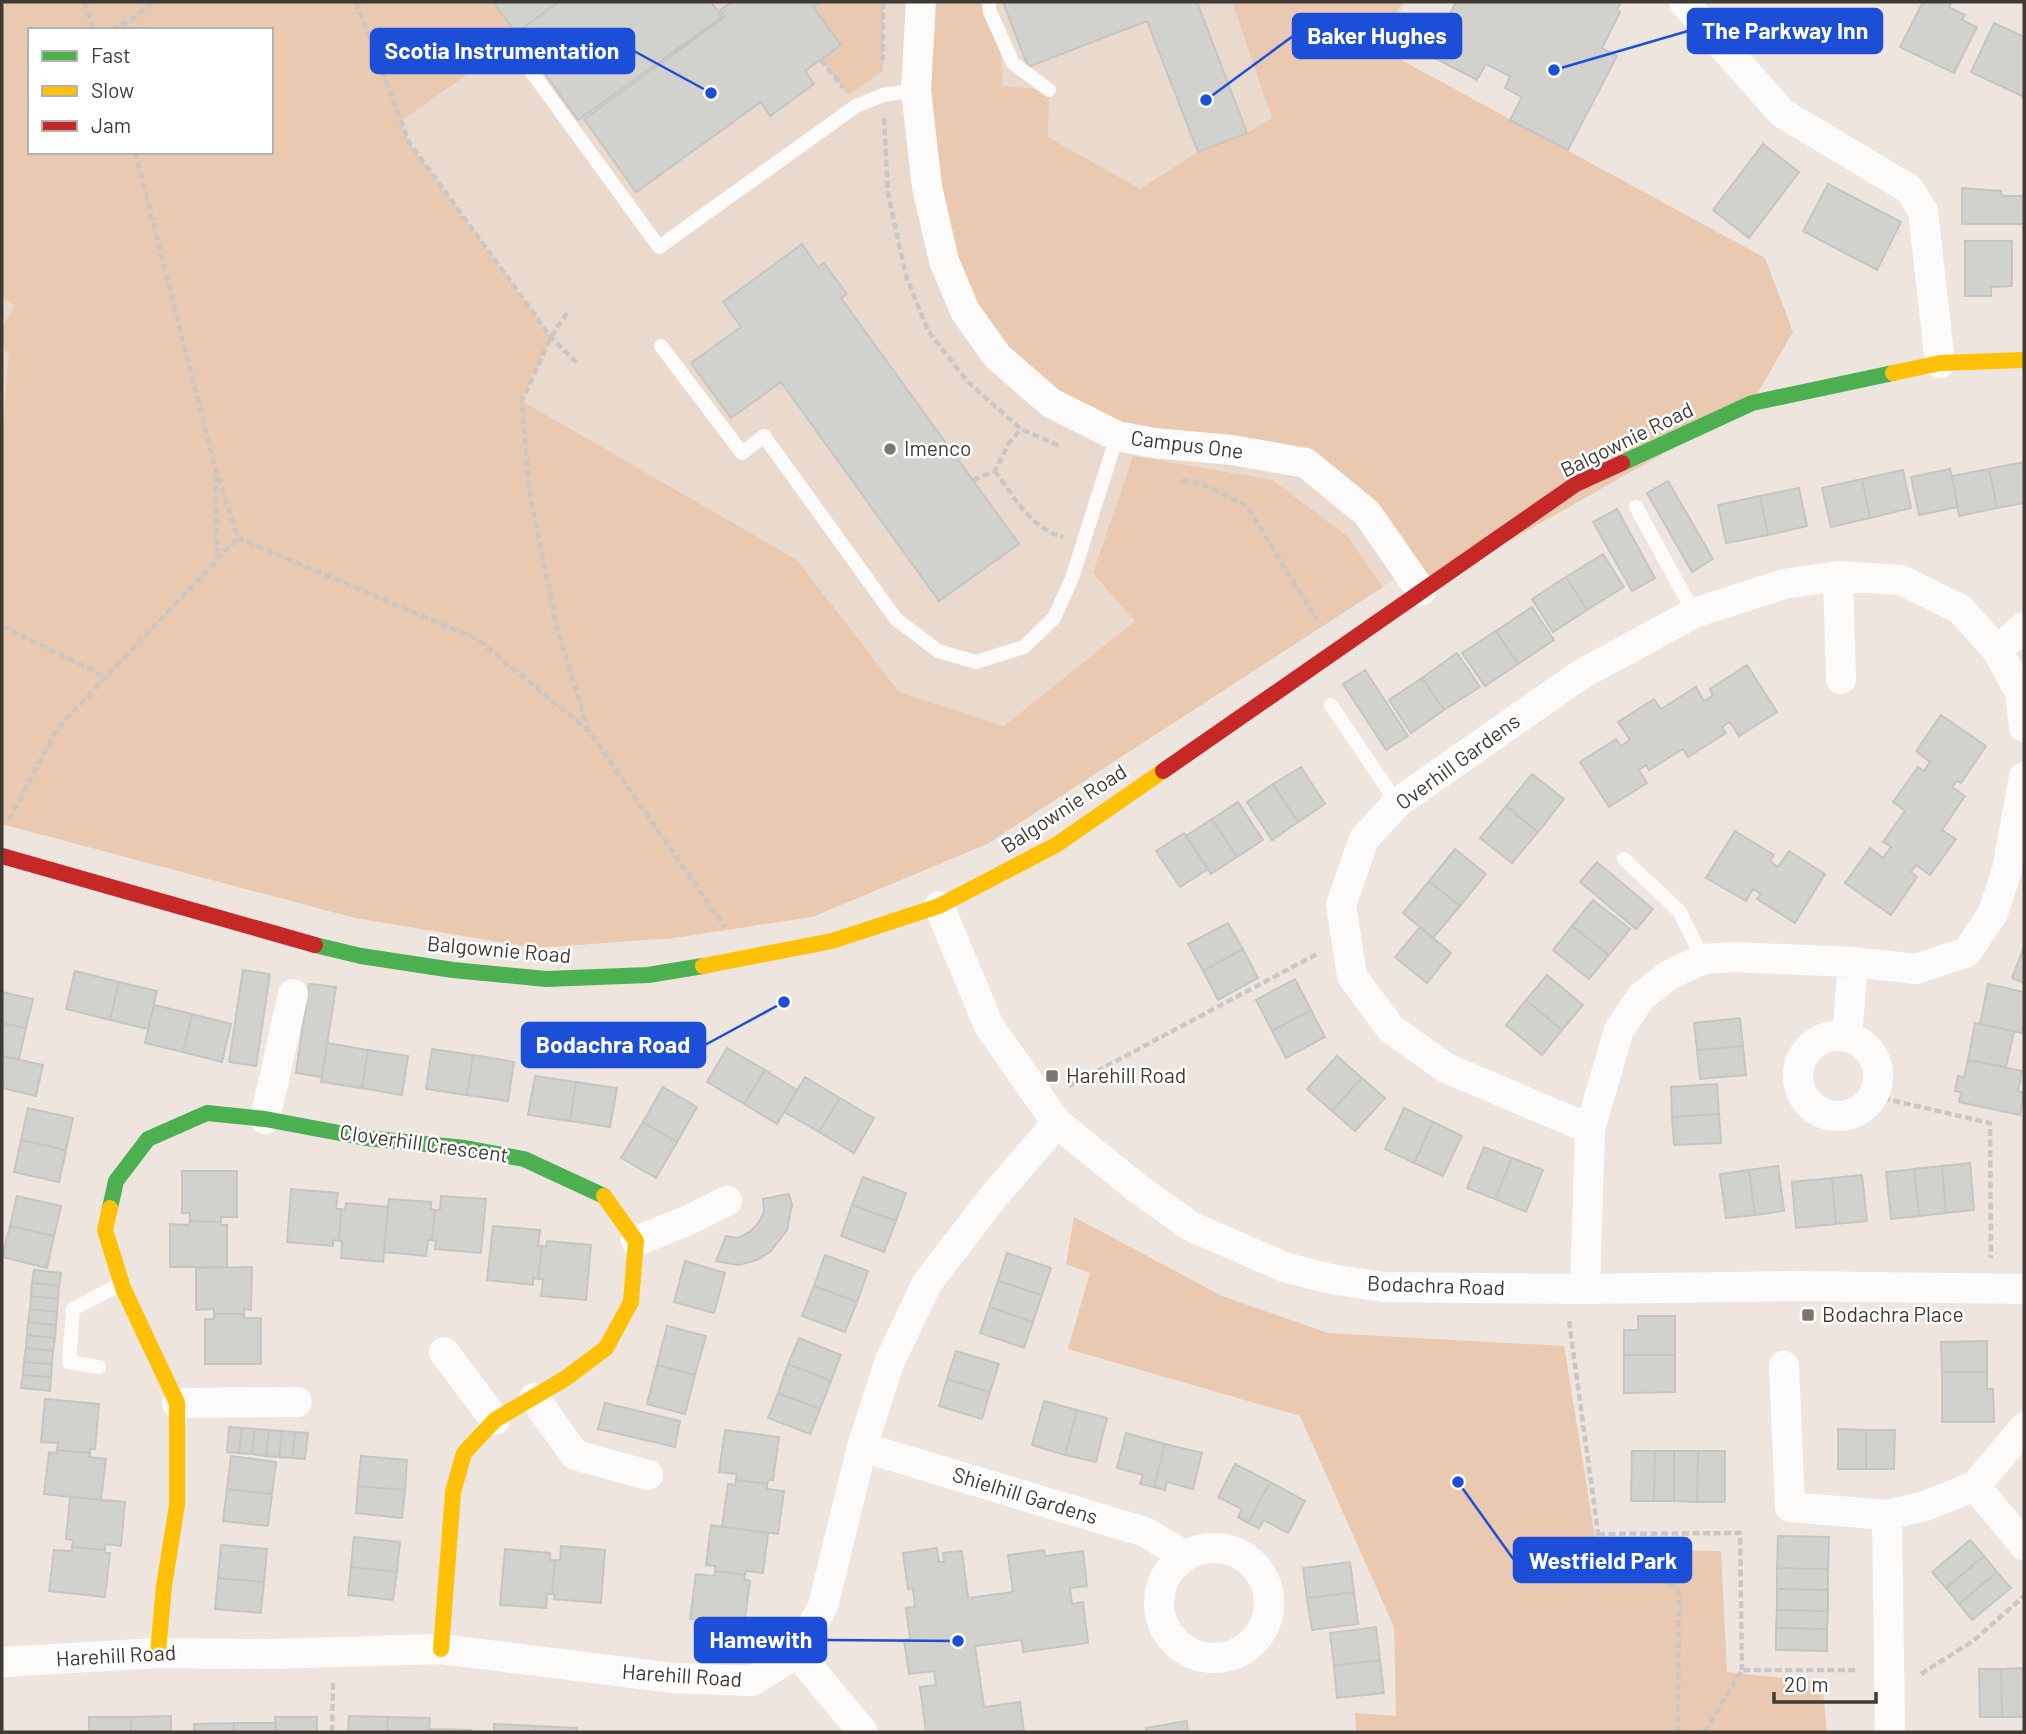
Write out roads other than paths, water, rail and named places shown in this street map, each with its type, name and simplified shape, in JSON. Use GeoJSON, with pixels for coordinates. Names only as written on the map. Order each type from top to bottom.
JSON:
{"type":"FeatureCollection","features":[{"type":"Feature","properties":{"kind":"street","name":"Campus One"},"geometry":{"type":"LineString","coordinates":[[921,2],[916,90],[927,187],[944,261],[965,311],[998,356],[1051,403],[1118,436],[1154,443],[1231,450],[1306,463],[1367,513],[1421,591]]}},
{"type":"Feature","properties":{"kind":"street"},"geometry":{"type":"LineString","coordinates":[[1684,2],[1782,113],[1909,189],[1923,211],[1940,363]]}},
{"type":"Feature","properties":{"kind":"street","name":"Balgownie Road"},"geometry":{"type":"LineString","coordinates":[[2,856],[291,939],[362,956],[453,970],[546,979],[648,975],[748,959],[832,941],[939,906],[1056,845],[1576,484],[1752,403],[1940,363],[2024,360]]}},
{"type":"Feature","properties":{"kind":"street"},"geometry":{"type":"LineString","coordinates":[[1838,576],[1841,679]]}},
{"type":"Feature","properties":{"kind":"street","name":"Overhill Gardens"},"geometry":{"type":"LineString","coordinates":[[1590,1129],[1446,1068],[1390,1028],[1352,976],[1341,905],[1364,839],[1397,803],[1580,675],[1694,613],[1784,584],[1838,576],[1901,580],[1959,609],[1997,650],[2020,692],[2024,727]]}},
{"type":"Feature","properties":{"kind":"street"},"geometry":{"type":"LineString","coordinates":[[1997,650],[2024,626]]}},
{"type":"Feature","properties":{"kind":"street"},"geometry":{"type":"LineString","coordinates":[[1585,1289],[1590,1129],[1619,1030],[1641,997],[1669,975],[1703,959],[1733,957],[1853,962],[1916,968],[1967,952],[1993,913],[2004,881],[2018,822],[2024,777]]}},
{"type":"Feature","properties":{"kind":"street","name":"Bodachra Road"},"geometry":{"type":"LineString","coordinates":[[939,906],[989,1026],[1048,1112],[1137,1188],[1192,1227],[1287,1268],[1331,1279],[1383,1287],[1585,1289],[1796,1286],[2024,1289]]}},
{"type":"Feature","properties":{"kind":"street"},"geometry":{"type":"LineString","coordinates":[[1847,1037],[1853,962]]}},
{"type":"Feature","properties":{"kind":"street"},"geometry":{"type":"LineString","coordinates":[[265,1119],[293,994]]}},
{"type":"Feature","properties":{"kind":"street"},"geometry":{"type":"LineString","coordinates":[[1832,1037],[1847,1037],[1861,1043],[1871,1054],[1877,1067],[1878,1082],[1873,1096],[1863,1108],[1850,1115],[1836,1117],[1821,1113],[1810,1105],[1801,1093],[1798,1078],[1800,1063],[1807,1051],[1819,1041],[1832,1037]]}},
{"type":"Feature","properties":{"kind":"street","name":"Harehill Road"},"geometry":{"type":"LineString","coordinates":[[2,1662],[158,1653],[270,1654],[441,1649],[673,1678],[752,1681],[797,1653],[823,1606],[862,1447],[889,1363],[926,1283],[994,1196],[1048,1112]]}},
{"type":"Feature","properties":{"kind":"street","name":"Cloverhill Crescent"},"geometry":{"type":"LineString","coordinates":[[158,1653],[164,1586],[177,1505],[177,1403],[122,1283],[105,1230],[116,1181],[148,1139],[207,1113],[265,1119],[366,1138],[465,1148],[524,1159],[603,1194],[636,1241]]}},
{"type":"Feature","properties":{"kind":"street"},"geometry":{"type":"LineString","coordinates":[[441,1649],[453,1492],[464,1453],[495,1420],[534,1398],[606,1348],[631,1302],[636,1241],[727,1201]]}},
{"type":"Feature","properties":{"kind":"street"},"geometry":{"type":"LineString","coordinates":[[444,1352],[495,1420]]}},
{"type":"Feature","properties":{"kind":"street"},"geometry":{"type":"LineString","coordinates":[[1784,1366],[1790,1507],[1887,1515],[1925,1506],[1975,1486],[2024,1428]]}},
{"type":"Feature","properties":{"kind":"street"},"geometry":{"type":"LineString","coordinates":[[534,1398],[575,1455],[648,1475]]}},
{"type":"Feature","properties":{"kind":"street"},"geometry":{"type":"LineString","coordinates":[[177,1403],[297,1402]]}},
{"type":"Feature","properties":{"kind":"street","name":"Shielhill Gardens"},"geometry":{"type":"LineString","coordinates":[[862,1447],[1145,1532],[1184,1555]]}},
{"type":"Feature","properties":{"kind":"street"},"geometry":{"type":"LineString","coordinates":[[1975,1486],[2024,1545]]}},
{"type":"Feature","properties":{"kind":"street"},"geometry":{"type":"LineString","coordinates":[[1887,1515],[1890,1732]]}},
{"type":"Feature","properties":{"kind":"street"},"geometry":{"type":"LineString","coordinates":[[797,1653],[863,1732]]}},
{"type":"Feature","properties":{"kind":"lane"},"geometry":{"type":"LineString","coordinates":[[989,2],[990,12],[1013,63],[1049,90]]}},
{"type":"Feature","properties":{"kind":"lane"},"geometry":{"type":"LineString","coordinates":[[528,50],[520,56],[659,247],[856,106],[883,95],[916,90]]}},
{"type":"Feature","properties":{"kind":"lane"},"geometry":{"type":"LineString","coordinates":[[661,346],[742,453],[764,436],[896,618],[938,651],[976,662],[1024,647],[1054,618],[1072,578],[1118,436]]}},
{"type":"Feature","properties":{"kind":"lane"},"geometry":{"type":"LineString","coordinates":[[1636,507],[1694,613]]}},
{"type":"Feature","properties":{"kind":"lane"},"geometry":{"type":"LineString","coordinates":[[1331,705],[1397,803]]}},
{"type":"Feature","properties":{"kind":"lane"},"geometry":{"type":"LineString","coordinates":[[1624,859],[1679,911],[1703,959]]}},
{"type":"Feature","properties":{"kind":"lane"},"geometry":{"type":"LineString","coordinates":[[99,1367],[69,1362],[74,1309],[122,1283]]}},
{"type":"Feature","properties":{"kind":"place","name":"The Parkway Inn"},"geometry":{"type":"Point","coordinates":[1554,70]}},
{"type":"Feature","properties":{"kind":"place","name":"Scotia Instrumentation"},"geometry":{"type":"Point","coordinates":[711,93]}},
{"type":"Feature","properties":{"kind":"place","name":"Baker Hughes"},"geometry":{"type":"Point","coordinates":[1206,100]}},
{"type":"Feature","properties":{"kind":"place","name":"Imenco"},"geometry":{"type":"Point","coordinates":[890,449]}},
{"type":"Feature","properties":{"kind":"place","name":"Bodachra Road"},"geometry":{"type":"Point","coordinates":[784,1002]}},
{"type":"Feature","properties":{"kind":"place","name":"Harehill Road"},"geometry":{"type":"Point","coordinates":[1052,1076]}},
{"type":"Feature","properties":{"kind":"place","name":"Bodachra Place"},"geometry":{"type":"Point","coordinates":[1808,1315]}},
{"type":"Feature","properties":{"kind":"place","name":"Westfield Park"},"geometry":{"type":"Point","coordinates":[1458,1482]}},
{"type":"Feature","properties":{"kind":"place","name":"Hamewith"},"geometry":{"type":"Point","coordinates":[958,1641]}}]}
